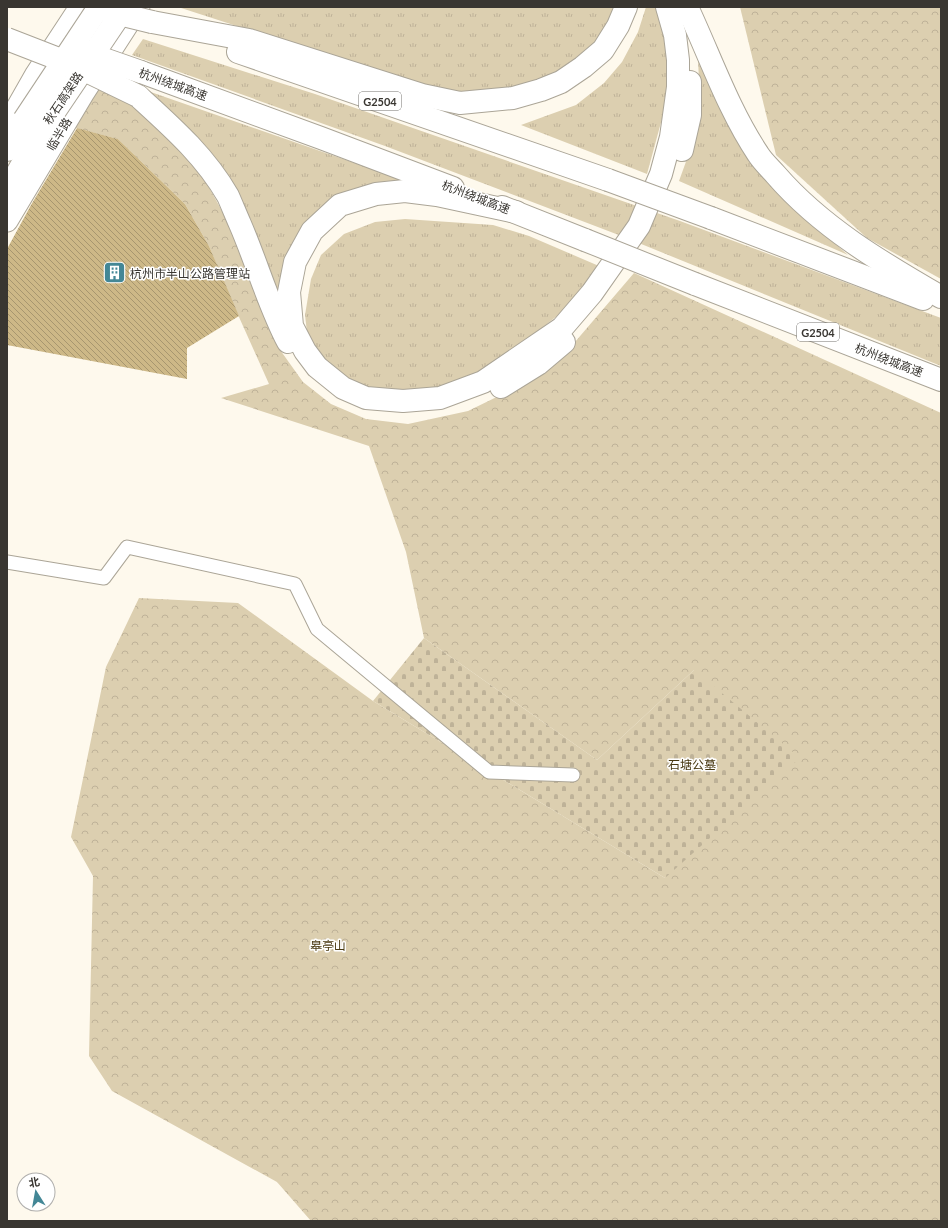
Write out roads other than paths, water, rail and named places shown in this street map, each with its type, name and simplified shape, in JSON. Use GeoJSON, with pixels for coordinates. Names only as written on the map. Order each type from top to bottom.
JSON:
{"type":"FeatureCollection","features":[{"type":"Feature","properties":{"kind":"highway","name":"G2504"},"geometry":{"type":"LineString","coordinates":[[91,7],[146,15],[608,180],[941,306]]}},
{"type":"Feature","properties":{"kind":"highway","name":"秋石高架路"},"geometry":{"type":"LineString","coordinates":[[7,150],[24,120],[99,7]]}},
{"type":"Feature","properties":{"kind":"highway","name":"秋石高架路"},"geometry":{"type":"LineString","coordinates":[[7,191],[40,133],[125,7]]}},
{"type":"Feature","properties":{"kind":"highway"},"geometry":{"type":"LineString","coordinates":[[146,15],[248,40],[422,95],[460,103],[513,98],[541,90],[561,82],[584,67],[603,50],[618,26],[626,7]]}},
{"type":"Feature","properties":{"kind":"highway"},"geometry":{"type":"LineString","coordinates":[[516,212],[437,194],[405,191],[376,194],[340,205],[312,231],[295,262],[289,292],[292,326],[305,352],[317,367],[343,388],[366,398],[403,401],[440,398],[483,382],[562,328],[592,293],[639,226],[661,174],[671,137],[678,87],[678,60],[675,35],[667,7]]}},
{"type":"Feature","properties":{"kind":"highway"},"geometry":{"type":"LineString","coordinates":[[7,39],[74,65],[138,96],[190,145],[211,170],[228,197],[247,241],[279,325],[308,375],[327,392],[351,405],[381,413],[414,413],[448,407],[474,400],[504,386],[538,364],[586,322],[603,303],[640,249],[657,220],[675,178],[690,115],[689,58],[682,7]]}},
{"type":"Feature","properties":{"kind":"highway"},"geometry":{"type":"LineString","coordinates":[[687,7],[734,112],[759,155],[792,194],[840,233],[885,265],[941,297]]}},
{"type":"Feature","properties":{"kind":"highway","name":"杭州绕城高速"},"geometry":{"type":"LineString","coordinates":[[7,26],[141,72],[329,141],[516,212],[941,380]]}},
{"type":"Feature","properties":{"kind":"main road"},"geometry":{"type":"LineString","coordinates":[[7,125],[36,74],[80,7]]}},
{"type":"Feature","properties":{"kind":"main road","name":"临半路"},"geometry":{"type":"LineString","coordinates":[[7,221],[83,94],[146,15]]}},
{"type":"Feature","properties":{"kind":"street"},"geometry":{"type":"LineString","coordinates":[[7,562],[104,578],[127,547],[295,584],[316,629],[489,772],[573,775]]}},
{"type":"Feature","properties":{"kind":"place","name":"杭州市半山公路管理站"},"geometry":{"type":"Point","coordinates":[114,273]}},
{"type":"Feature","properties":{"kind":"park label","name":"石塘公墓"},"geometry":{"type":"Point","coordinates":[692,764]}},
{"type":"Feature","properties":{"kind":"park label","name":"皋亭山"},"geometry":{"type":"Point","coordinates":[328,945]}}]}
